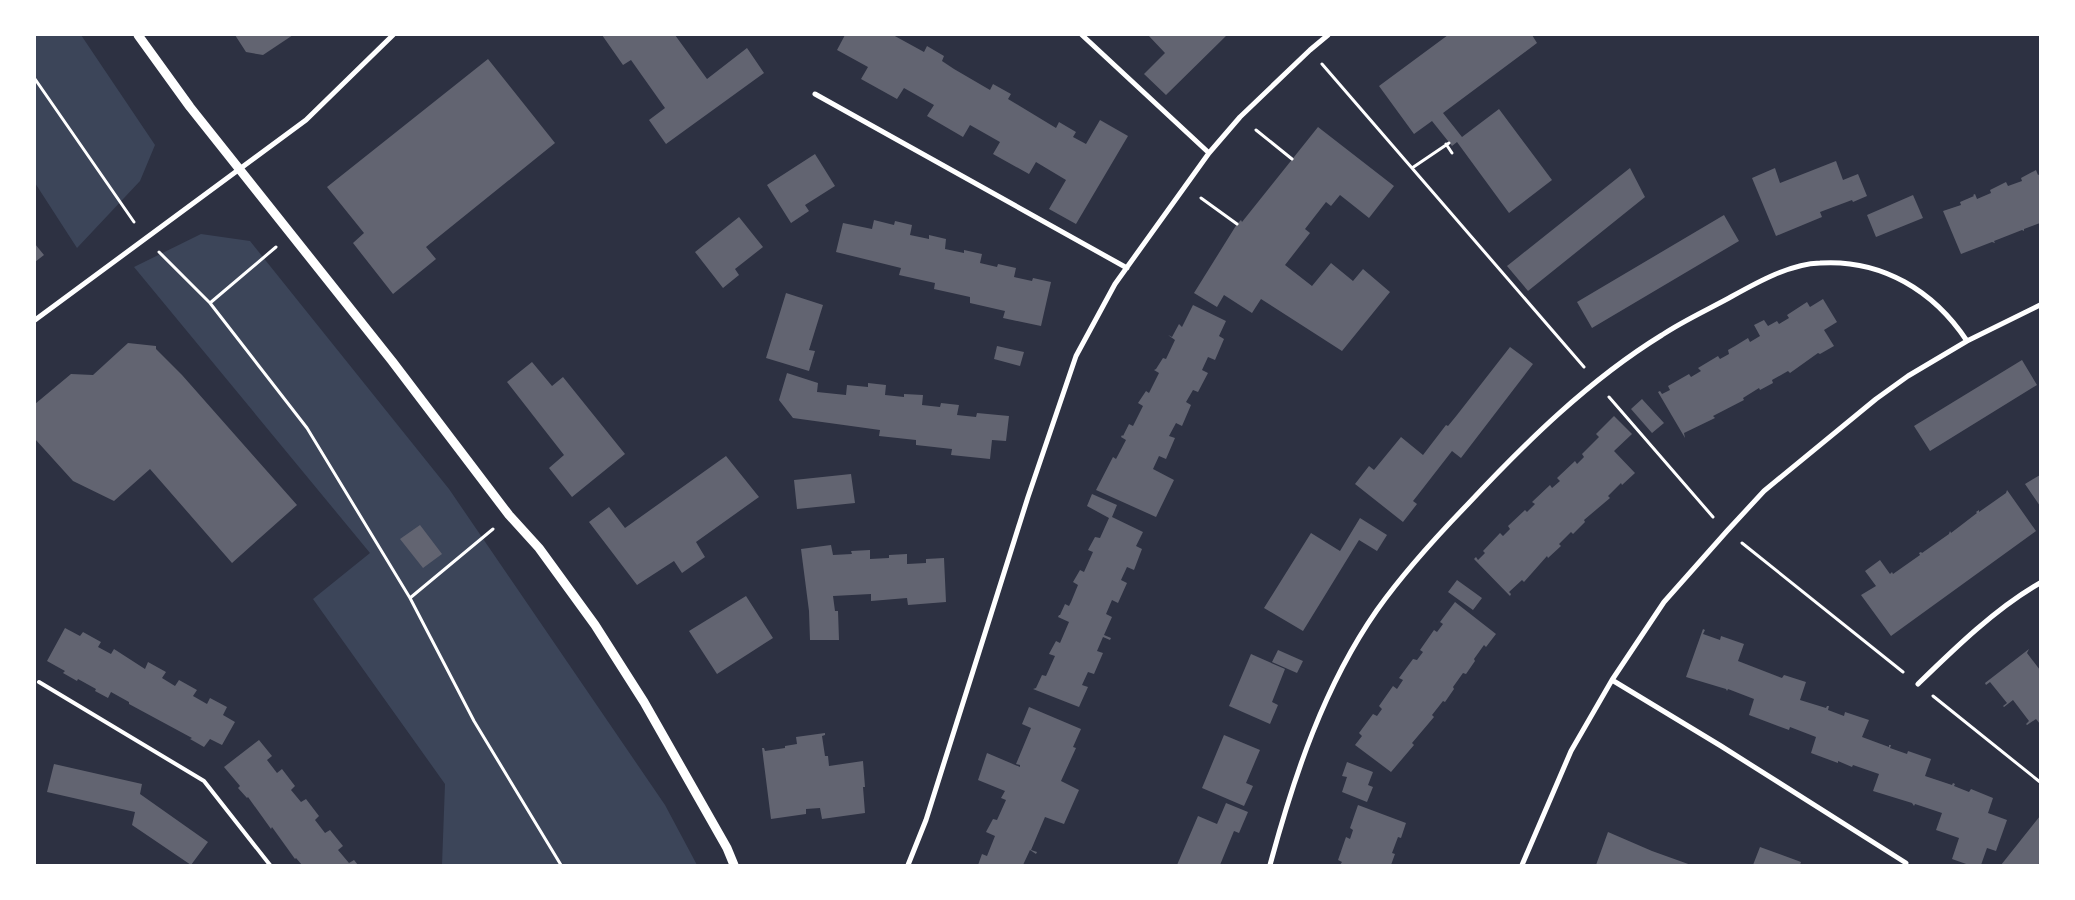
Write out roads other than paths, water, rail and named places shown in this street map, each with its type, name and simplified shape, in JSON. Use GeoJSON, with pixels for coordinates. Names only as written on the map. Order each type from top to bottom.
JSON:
{"type":"FeatureCollection","features":[{"type":"Feature","properties":{"kind":"street"},"geometry":{"type":"LineString","coordinates":[[138,35],[190,108],[392,361],[509,515],[539,548],[595,625],[644,702],[727,848],[734,865]]}},
{"type":"Feature","properties":{"kind":"street"},"geometry":{"type":"LineString","coordinates":[[35,320],[306,120],[393,35]]}},
{"type":"Feature","properties":{"kind":"street"},"geometry":{"type":"LineString","coordinates":[[1082,35],[1209,153]]}},
{"type":"Feature","properties":{"kind":"street"},"geometry":{"type":"LineString","coordinates":[[908,865],[926,820],[1028,497],[1076,356],[1114,284],[1209,153],[1240,117],[1328,35]]}},
{"type":"Feature","properties":{"kind":"street"},"geometry":{"type":"LineString","coordinates":[[815,94],[1127,268]]}},
{"type":"Feature","properties":{"kind":"street"},"geometry":{"type":"LineString","coordinates":[[1270,865],[1302,760],[1318,719],[1344,661],[1378,609],[1442,531],[1496,474],[1597,382],[1661,335],[1721,302],[1764,279],[1817,263],[1857,264],[1893,276],[1917,288],[1956,324],[1967,341]]}},
{"type":"Feature","properties":{"kind":"street"},"geometry":{"type":"LineString","coordinates":[[1522,865],[1571,751],[1612,680],[1664,602],[1764,491],[1868,404],[1908,376],[1967,341],[2040,305]]}},
{"type":"Feature","properties":{"kind":"street"},"geometry":{"type":"LineString","coordinates":[[1918,684],[1981,627],[2040,584]]}},
{"type":"Feature","properties":{"kind":"street"},"geometry":{"type":"LineString","coordinates":[[1612,680],[1843,822],[1906,863],[1905,865]]}},
{"type":"Feature","properties":{"kind":"lane"},"geometry":{"type":"LineString","coordinates":[[39,682],[204,781],[270,865]]}}]}
